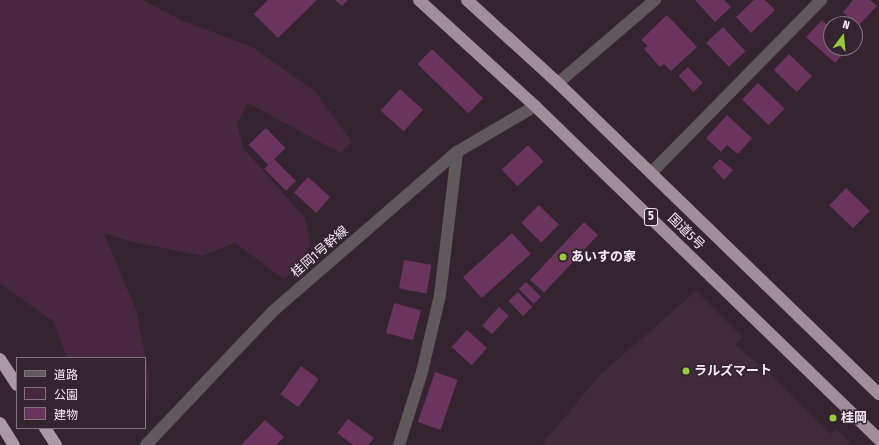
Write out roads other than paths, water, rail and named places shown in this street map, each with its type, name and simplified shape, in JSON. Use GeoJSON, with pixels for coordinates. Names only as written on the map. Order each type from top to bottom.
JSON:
{"type":"FeatureCollection","features":[{"type":"Feature","properties":{"kind":"highway","name":"国道5号"},"geometry":{"type":"LineString","coordinates":[[419,0],[535,106],[879,438]]}},
{"type":"Feature","properties":{"kind":"highway","name":"国道5号"},"geometry":{"type":"LineString","coordinates":[[467,0],[558,83],[879,394]]}},
{"type":"Feature","properties":{"kind":"highway"},"geometry":{"type":"LineString","coordinates":[[0,359],[16,383]]}},
{"type":"Feature","properties":{"kind":"highway"},"geometry":{"type":"LineString","coordinates":[[0,423],[14,445]]}},
{"type":"Feature","properties":{"kind":"highway"},"geometry":{"type":"LineString","coordinates":[[46,429],[56,445]]}},
{"type":"Feature","properties":{"kind":"street"},"geometry":{"type":"LineString","coordinates":[[558,83],[655,0]]}},
{"type":"Feature","properties":{"kind":"street"},"geometry":{"type":"LineString","coordinates":[[651,173],[821,0]]}},
{"type":"Feature","properties":{"kind":"street","name":"桂岡1号幹線"},"geometry":{"type":"LineString","coordinates":[[146,445],[272,312],[457,152],[535,106]]}},
{"type":"Feature","properties":{"kind":"street"},"geometry":{"type":"LineString","coordinates":[[399,445],[422,372],[440,295],[457,152]]}},
{"type":"Feature","properties":{"kind":"place","name":"あいすの家"},"geometry":{"type":"Point","coordinates":[563,257]}},
{"type":"Feature","properties":{"kind":"place","name":"ラルズマート"},"geometry":{"type":"Point","coordinates":[686,371]}},
{"type":"Feature","properties":{"kind":"place","name":"桂岡"},"geometry":{"type":"Point","coordinates":[833,418]}}]}
